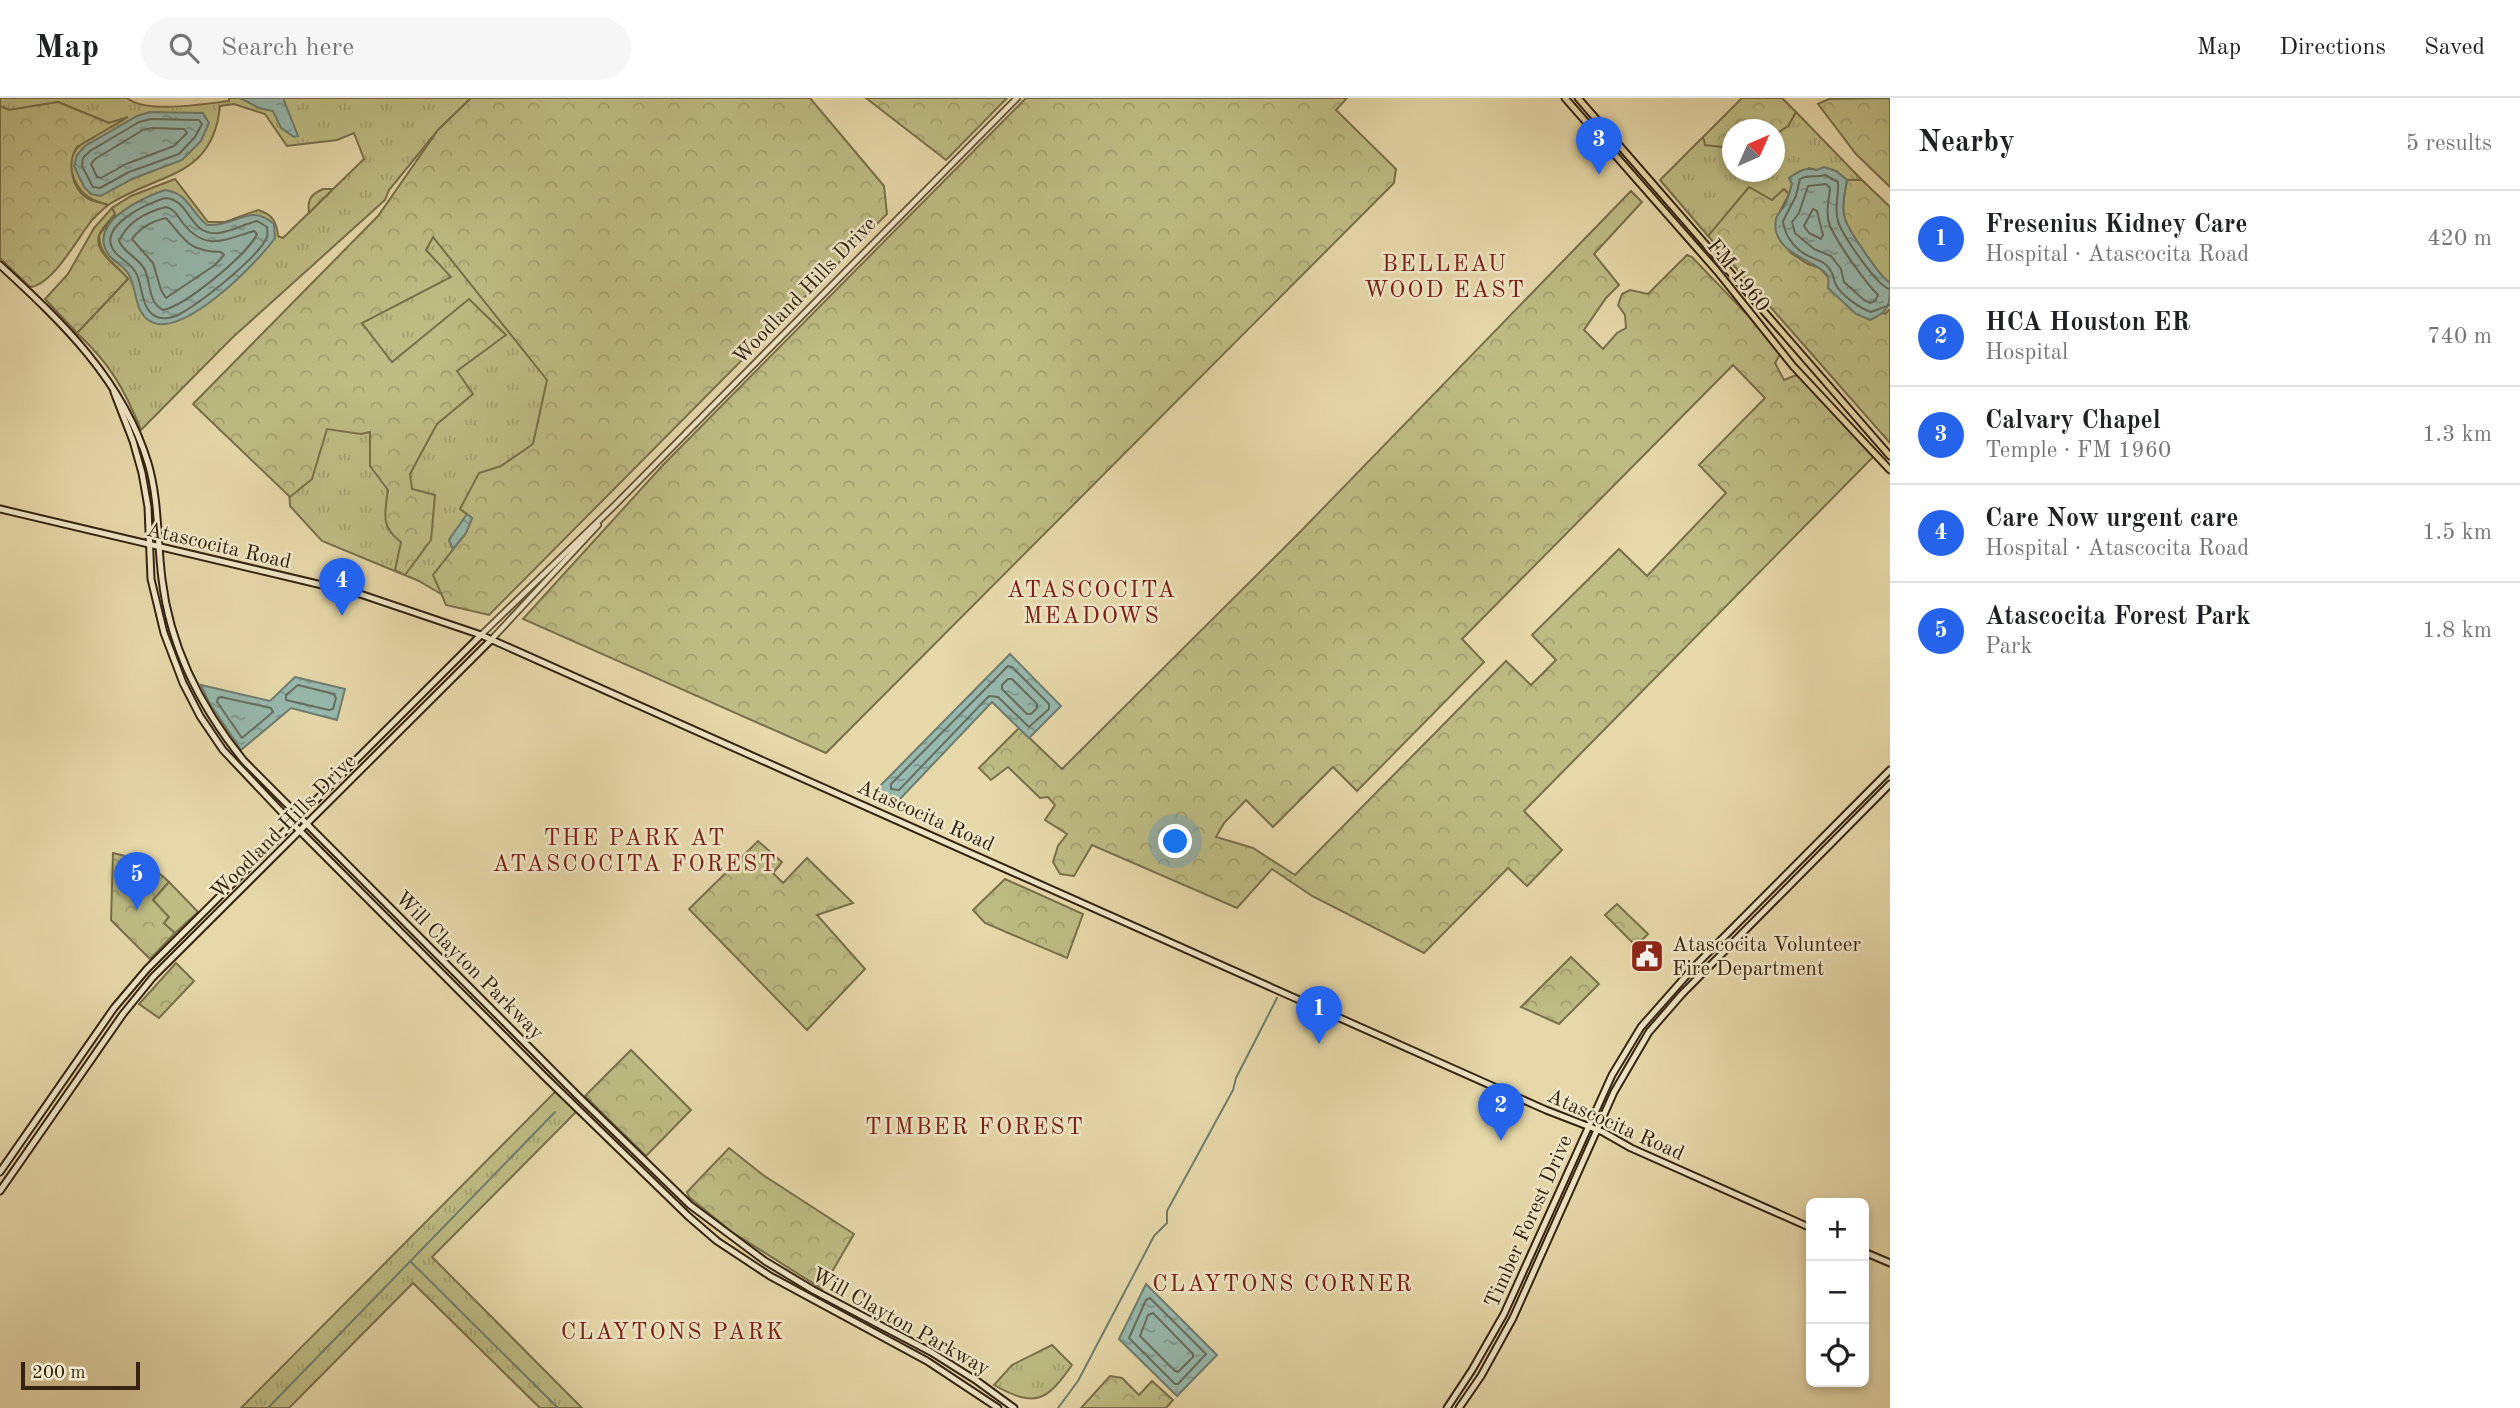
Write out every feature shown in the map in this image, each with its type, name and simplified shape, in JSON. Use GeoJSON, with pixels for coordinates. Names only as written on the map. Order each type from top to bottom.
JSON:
{"type":"FeatureCollection","features":[{"type":"Feature","properties":{"kind":"main road","name":"FM 1960"},"geometry":{"type":"LineString","coordinates":[[1565,98],[1709,262],[1793,366],[1890,470]]}},
{"type":"Feature","properties":{"kind":"main road","name":"FM 1960"},"geometry":{"type":"LineString","coordinates":[[1578,98],[1890,456]]}},
{"type":"Feature","properties":{"kind":"main road","name":"Will Clayton Parkway"},"geometry":{"type":"LineString","coordinates":[[0,265],[83,347],[112,386],[132,423],[148,463],[155,498],[163,584],[171,625],[196,689],[236,751],[690,1205],[734,1240],[803,1284],[924,1349],[977,1381],[1014,1408]]}},
{"type":"Feature","properties":{"kind":"main road","name":"Will Clayton Parkway"},"geometry":{"type":"LineString","coordinates":[[112,386],[141,465],[148,507],[151,579],[164,634],[183,683],[200,716],[223,750],[292,824],[688,1216],[729,1249],[800,1292],[958,1379],[998,1408]]}},
{"type":"Feature","properties":{"kind":"main road"},"geometry":{"type":"LineString","coordinates":[[141,465],[148,463]]}},
{"type":"Feature","properties":{"kind":"main road","name":"Atascocita Road"},"geometry":{"type":"LineString","coordinates":[[0,509],[360,594],[481,635],[1560,1116],[1598,1130],[1631,1148],[1806,1226]]}},
{"type":"Feature","properties":{"kind":"main road","name":"Woodland Hills Drive"},"geometry":{"type":"LineString","coordinates":[[0,1172],[129,990],[481,635]]}},
{"type":"Feature","properties":{"kind":"main road","name":"Woodland Hills Drive"},"geometry":{"type":"LineString","coordinates":[[0,1191],[137,996],[491,640]]}},
{"type":"Feature","properties":{"kind":"main road"},"geometry":{"type":"LineString","coordinates":[[366,749],[373,758]]}},
{"type":"Feature","properties":{"kind":"main road","name":"Timber Forest Drive"},"geometry":{"type":"LineString","coordinates":[[1447,1408],[1504,1314],[1621,1058],[1658,1005],[1890,770]]}},
{"type":"Feature","properties":{"kind":"main road","name":"Timber Forest Drive"},"geometry":{"type":"LineString","coordinates":[[1459,1408],[1481,1376],[1513,1318],[1598,1130],[1629,1065],[1649,1032],[1890,784]]}},
{"type":"Feature","properties":{"kind":"main road"},"geometry":{"type":"LineString","coordinates":[[1842,818],[1849,825]]}},
{"type":"Feature","properties":{"kind":"main road"},"geometry":{"type":"LineString","coordinates":[[422,954],[429,946]]}},
{"type":"Feature","properties":{"kind":"main road"},"geometry":{"type":"LineString","coordinates":[[482,1013],[489,1006]]}},
{"type":"Feature","properties":{"kind":"main road"},"geometry":{"type":"LineString","coordinates":[[617,1146],[623,1140]]}},
{"type":"Feature","properties":{"kind":"main road"},"geometry":{"type":"LineString","coordinates":[[729,1249],[734,1240]]}},
{"type":"Feature","properties":{"kind":"main road"},"geometry":{"type":"LineString","coordinates":[[1869,1254],[1890,1263]]}},
{"type":"Feature","properties":{"kind":"main road"},"geometry":{"type":"LineString","coordinates":[[800,1292],[803,1284]]}},
{"type":"Feature","properties":{"kind":"main road"},"geometry":{"type":"LineString","coordinates":[[1504,1314],[1513,1318]]}},
{"type":"Feature","properties":{"kind":"main road"},"geometry":{"type":"LineString","coordinates":[[920,1357],[924,1349]]}},
{"type":"Feature","properties":{"kind":"street","name":"Woodland Hills Drive"},"geometry":{"type":"LineString","coordinates":[[481,635],[615,505],[1017,98]]}},
{"type":"Feature","properties":{"kind":"street","name":"Woodland Hills Drive"},"geometry":{"type":"LineString","coordinates":[[491,640],[615,505]]}},
{"type":"Feature","properties":{"kind":"green space"},"geometry":{"type":"Polygon","coordinates":[[[0,98],[127,98],[147,106],[161,107],[229,101],[229,98],[471,98],[438,130],[389,190],[385,200],[232,338],[141,430],[115,377],[99,355],[77,333],[128,279],[105,254],[100,242],[99,235],[115,215],[112,208],[131,196],[175,179],[208,222],[225,222],[258,210],[273,219],[278,236],[283,238],[364,159],[354,133],[337,140],[287,146],[265,114],[234,104],[220,106],[215,130],[207,148],[195,161],[180,171],[108,205],[92,199],[80,190],[71,167],[72,157],[85,141],[124,119],[109,123],[58,102],[9,110],[0,106],[0,98]]]}},
{"type":"Feature","properties":{"kind":"green space"},"geometry":{"type":"Polygon","coordinates":[[[471,98],[810,98],[884,186],[887,214],[489,615],[446,605],[433,575],[466,533],[472,518],[460,509],[479,473],[501,466],[533,444],[547,380],[433,237],[426,250],[451,277],[362,323],[392,362],[469,299],[506,335],[457,371],[473,394],[437,424],[410,474],[412,489],[435,495],[431,540],[405,575],[395,570],[401,542],[387,525],[385,513],[388,490],[370,466],[370,432],[361,434],[327,429],[312,479],[290,497],[193,404],[378,216],[438,130],[471,98]]]}},
{"type":"Feature","properties":{"kind":"green space"},"geometry":{"type":"Polygon","coordinates":[[[866,98],[1007,98],[946,160],[866,98]]]}},
{"type":"Feature","properties":{"kind":"green space"},"geometry":{"type":"Polygon","coordinates":[[[1026,98],[1347,98],[1336,110],[1396,169],[1394,183],[826,753],[523,619],[663,465],[1026,98]]]}},
{"type":"Feature","properties":{"kind":"green space"},"geometry":{"type":"Polygon","coordinates":[[[1742,98],[1782,98],[1796,112],[1785,128],[1785,119],[1722,119],[1722,147],[1705,145],[1703,137],[1742,98]]]}},
{"type":"Feature","properties":{"kind":"green space"},"geometry":{"type":"Polygon","coordinates":[[[1890,98],[1890,187],[1856,154],[1818,104],[1829,99],[1890,98]]]}},
{"type":"Feature","properties":{"kind":"green space"},"geometry":{"type":"Polygon","coordinates":[[[58,102],[109,123],[128,117],[77,147],[72,161],[75,184],[84,196],[108,205],[91,221],[55,271],[38,285],[30,287],[0,258],[0,106],[9,110],[58,102]]]}},
{"type":"Feature","properties":{"kind":"green space"},"geometry":{"type":"Polygon","coordinates":[[[1796,112],[1862,180],[1847,180],[1836,171],[1809,168],[1792,184],[1789,194],[1708,236],[1660,180],[1703,137],[1718,134],[1722,134],[1722,182],[1785,182],[1785,128],[1796,112]]]}},
{"type":"Feature","properties":{"kind":"green space"},"geometry":{"type":"Polygon","coordinates":[[[1847,180],[1862,180],[1890,207],[1890,283],[1865,253],[1845,219],[1843,205],[1847,180]]]}},
{"type":"Feature","properties":{"kind":"green space"},"geometry":{"type":"Polygon","coordinates":[[[1749,187],[1772,200],[1784,189],[1789,194],[1780,211],[1777,231],[1791,253],[1820,268],[1828,277],[1885,314],[1890,309],[1890,443],[1708,236],[1749,187]]]}},
{"type":"Feature","properties":{"kind":"green space"},"geometry":{"type":"Polygon","coordinates":[[[323,189],[333,189],[309,213],[311,198],[323,189]]]}},
{"type":"Feature","properties":{"kind":"green space"},"geometry":{"type":"Polygon","coordinates":[[[1631,191],[1642,202],[1594,254],[1619,285],[1606,298],[1584,330],[1603,349],[1617,333],[1626,328],[1625,315],[1618,305],[1622,294],[1630,290],[1648,294],[1687,255],[1692,257],[1782,351],[1775,363],[1784,380],[1799,374],[1875,455],[1524,811],[1562,850],[1527,886],[1508,868],[1424,953],[1312,896],[1272,869],[1237,908],[1092,845],[1074,876],[1060,874],[1053,862],[1058,846],[1067,834],[1045,820],[1055,805],[1048,797],[1040,798],[1008,767],[991,780],[979,768],[1019,728],[1062,769],[1300,532],[1631,191]],[[1733,365],[1462,639],[1484,662],[1357,791],[1333,767],[1273,827],[1246,800],[1224,823],[1216,837],[1253,848],[1295,875],[1506,661],[1531,685],[1556,660],[1532,635],[1619,549],[1647,576],[1726,493],[1699,465],[1765,398],[1733,365]]]}},
{"type":"Feature","properties":{"kind":"green space"},"geometry":{"type":"Polygon","coordinates":[[[112,208],[115,214],[100,233],[99,246],[128,279],[77,333],[45,299],[68,274],[94,228],[112,208]]]}},
{"type":"Feature","properties":{"kind":"green space"},"geometry":{"type":"Polygon","coordinates":[[[433,228],[586,412],[536,458],[476,507],[457,528],[449,540],[453,549],[444,580],[451,600],[419,581],[322,541],[290,506],[289,489],[316,433],[390,371],[336,350],[433,228]]]}},
{"type":"Feature","properties":{"kind":"green space"},"geometry":{"type":"Polygon","coordinates":[[[758,841],[782,862],[773,873],[783,883],[807,858],[853,903],[817,915],[865,969],[807,1030],[689,909],[758,841]]]}},
{"type":"Feature","properties":{"kind":"green space"},"geometry":{"type":"Polygon","coordinates":[[[113,853],[144,863],[169,882],[153,900],[170,917],[164,923],[175,933],[150,959],[111,920],[113,853]]]}},
{"type":"Feature","properties":{"kind":"green space"},"geometry":{"type":"Polygon","coordinates":[[[1005,879],[1083,914],[1067,958],[985,923],[973,910],[1005,879]]]}},
{"type":"Feature","properties":{"kind":"green space"},"geometry":{"type":"Polygon","coordinates":[[[169,882],[198,912],[175,933],[164,923],[169,917],[153,900],[169,882]]]}},
{"type":"Feature","properties":{"kind":"green space"},"geometry":{"type":"Polygon","coordinates":[[[1617,904],[1648,934],[1636,946],[1605,915],[1617,904]]]}},
{"type":"Feature","properties":{"kind":"green space"},"geometry":{"type":"Polygon","coordinates":[[[1571,957],[1599,984],[1559,1024],[1521,1007],[1571,957]]]}},
{"type":"Feature","properties":{"kind":"green space"},"geometry":{"type":"Polygon","coordinates":[[[176,963],[194,981],[159,1018],[139,1004],[176,963]]]}},
{"type":"Feature","properties":{"kind":"green space"},"geometry":{"type":"Polygon","coordinates":[[[631,1050],[691,1110],[646,1156],[585,1096],[631,1050]]]}},
{"type":"Feature","properties":{"kind":"green space"},"geometry":{"type":"Polygon","coordinates":[[[556,1091],[576,1112],[432,1257],[582,1408],[540,1408],[413,1283],[289,1408],[241,1408],[556,1091]]]}},
{"type":"Feature","properties":{"kind":"green space"},"geometry":{"type":"Polygon","coordinates":[[[729,1148],[763,1175],[854,1234],[822,1289],[732,1232],[689,1197],[687,1192],[729,1148]]]}},
{"type":"Feature","properties":{"kind":"green space"},"geometry":{"type":"Polygon","coordinates":[[[1052,1345],[1072,1365],[1047,1394],[1030,1399],[994,1385],[1012,1365],[1052,1345]]]}},
{"type":"Feature","properties":{"kind":"green space"},"geometry":{"type":"Polygon","coordinates":[[[1110,1376],[1122,1378],[1139,1395],[1152,1381],[1173,1400],[1166,1408],[1081,1408],[1110,1376]]]}},
{"type":"Feature","properties":{"kind":"water"},"geometry":{"type":"Polygon","coordinates":[[[240,98],[283,98],[298,136],[294,137],[281,128],[273,111],[259,108],[240,98]]]}},
{"type":"Feature","properties":{"kind":"water"},"geometry":{"type":"Polygon","coordinates":[[[150,112],[203,113],[209,123],[201,141],[182,160],[132,179],[101,196],[91,194],[84,187],[74,166],[77,155],[85,146],[137,116],[150,112]]]}},
{"type":"Feature","properties":{"kind":"water"},"geometry":{"type":"Polygon","coordinates":[[[1824,167],[1836,171],[1847,180],[1843,205],[1845,219],[1865,253],[1890,283],[1888,307],[1882,314],[1870,320],[1856,314],[1828,288],[1828,277],[1824,271],[1788,249],[1780,241],[1776,231],[1777,217],[1785,205],[1792,184],[1789,178],[1802,170],[1824,167]]]}},
{"type":"Feature","properties":{"kind":"water"},"geometry":{"type":"Polygon","coordinates":[[[165,190],[184,199],[207,225],[257,215],[274,224],[275,238],[235,281],[216,297],[178,321],[161,324],[143,315],[129,275],[107,252],[104,237],[107,228],[123,211],[165,190]]]}},
{"type":"Feature","properties":{"kind":"water"},"geometry":{"type":"Polygon","coordinates":[[[467,514],[472,518],[466,533],[453,549],[449,540],[467,514]]]}},
{"type":"Feature","properties":{"kind":"water"},"geometry":{"type":"Polygon","coordinates":[[[1010,654],[1061,706],[1029,738],[992,702],[899,800],[876,790],[1010,654]]]}},
{"type":"Feature","properties":{"kind":"water"},"geometry":{"type":"Polygon","coordinates":[[[295,677],[345,689],[337,720],[291,708],[241,750],[201,685],[270,701],[295,677]]]}},
{"type":"Feature","properties":{"kind":"water"},"geometry":{"type":"Polygon","coordinates":[[[1146,1284],[1217,1355],[1177,1396],[1119,1339],[1146,1284]]]}},
{"type":"Feature","properties":{"kind":"waterway"},"geometry":{"type":"LineString","coordinates":[[1058,1408],[1078,1381],[1154,1236],[1167,1223],[1167,1211],[1233,1090],[1236,1078],[1277,998]]}},
{"type":"Feature","properties":{"kind":"waterway"},"geometry":{"type":"LineString","coordinates":[[268,1408],[555,1112]]}},
{"type":"Feature","properties":{"kind":"waterway"},"geometry":{"type":"LineString","coordinates":[[410,1261],[558,1408]]}},
{"type":"Feature","properties":{"kind":"place","name":"Calvary Chapel"},"geometry":{"type":"Point","coordinates":[1599,175]}},
{"type":"Feature","properties":{"kind":"place","name":"Care Now urgent care"},"geometry":{"type":"Point","coordinates":[342,616]}},
{"type":"Feature","properties":{"kind":"place","name":"Atascocita Forest Park"},"geometry":{"type":"Point","coordinates":[137,910]}},
{"type":"Feature","properties":{"kind":"place","name":"Atascocita Volunteer Fire Department"},"geometry":{"type":"Point","coordinates":[1647,956]}},
{"type":"Feature","properties":{"kind":"place","name":"Fresenius Kidney Care"},"geometry":{"type":"Point","coordinates":[1319,1044]}},
{"type":"Feature","properties":{"kind":"place","name":"HCA Houston ER"},"geometry":{"type":"Point","coordinates":[1501,1141]}},
{"type":"Feature","properties":{"kind":"district","name":"BELLEAU WOOD EAST"},"geometry":{"type":"Point","coordinates":[1445,276]}},
{"type":"Feature","properties":{"kind":"district","name":"ATASCOCITA MEADOWS"},"geometry":{"type":"Point","coordinates":[1092,602]}},
{"type":"Feature","properties":{"kind":"district","name":"THE PARK AT ATASCOCITA FOREST"},"geometry":{"type":"Point","coordinates":[635,850]}},
{"type":"Feature","properties":{"kind":"district","name":"TIMBER FOREST"},"geometry":{"type":"Point","coordinates":[975,1126]}},
{"type":"Feature","properties":{"kind":"district","name":"CLAYTONS CORNER"},"geometry":{"type":"Point","coordinates":[1283,1283]}},
{"type":"Feature","properties":{"kind":"district","name":"CLAYTONS PARK"},"geometry":{"type":"Point","coordinates":[673,1331]}}]}
